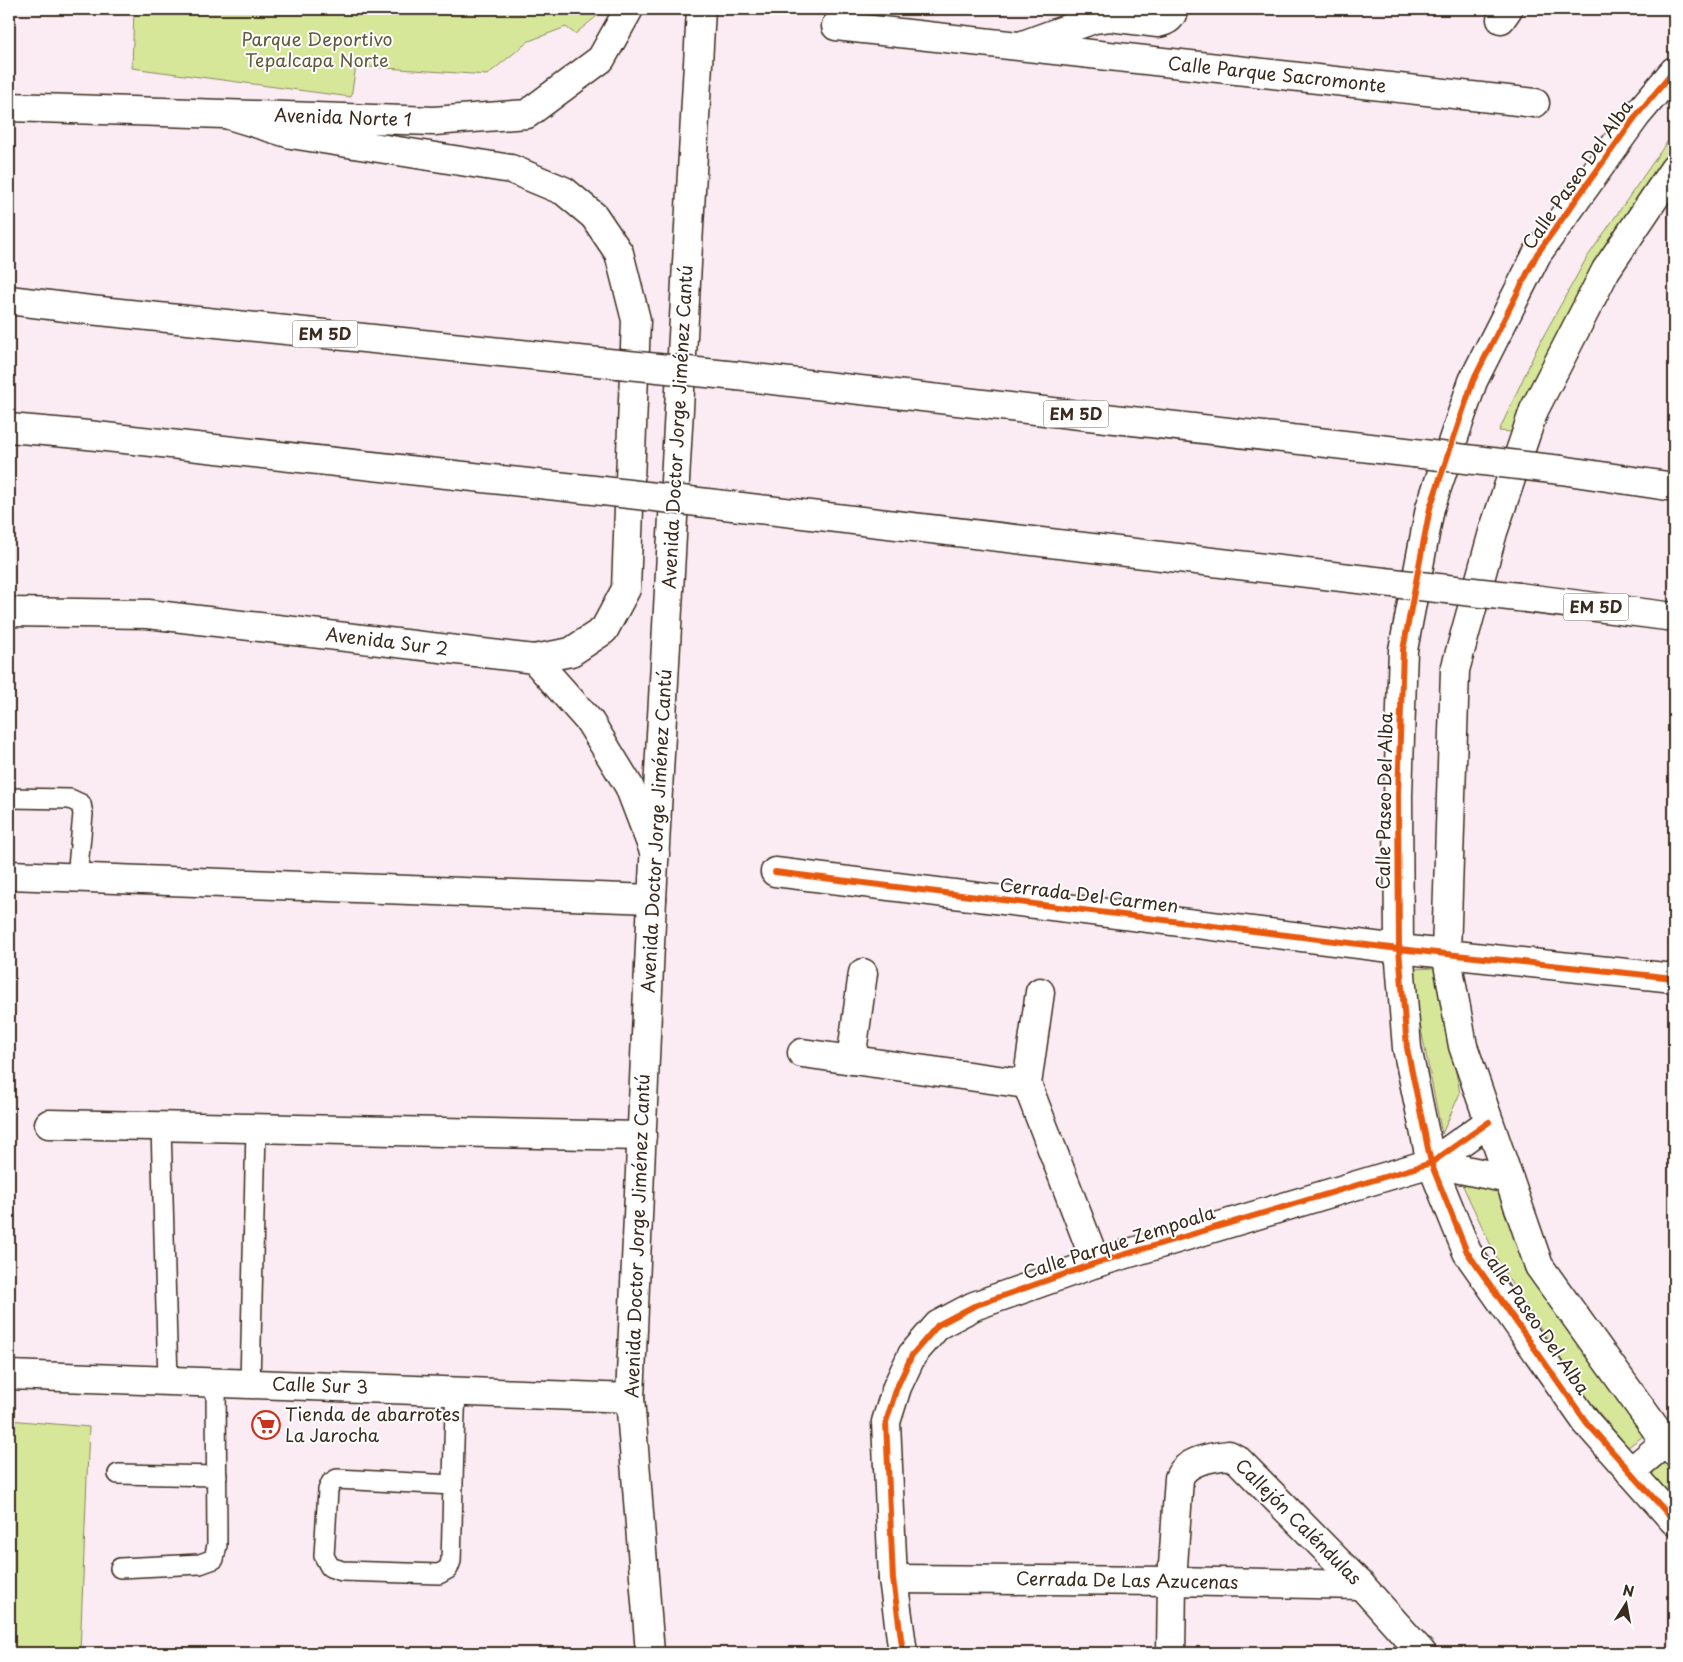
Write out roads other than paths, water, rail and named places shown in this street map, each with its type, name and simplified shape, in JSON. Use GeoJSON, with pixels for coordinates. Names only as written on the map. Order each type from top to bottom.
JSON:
{"type":"FeatureCollection","features":[{"type":"Feature","properties":{"kind":"main road","name":"Avenida Norte 1"},"geometry":{"type":"LineString","coordinates":[[9,106],[434,121],[527,114],[601,59],[628,9]]}},
{"type":"Feature","properties":{"kind":"main road","name":"Avenida Doctor Jorge Jiménez Cantú"},"geometry":{"type":"LineString","coordinates":[[650,1653],[630,1398],[652,899],[701,9]]}},
{"type":"Feature","properties":{"kind":"main road","name":"Calle Parque Sacromonte"},"geometry":{"type":"LineString","coordinates":[[1019,46],[1094,19],[1110,18],[1158,23],[1165,22],[1171,17],[1174,9]]}},
{"type":"Feature","properties":{"kind":"main road","name":"Calle Parque Sacromonte"},"geometry":{"type":"LineString","coordinates":[[836,26],[1535,103]]}},
{"type":"Feature","properties":{"kind":"main road","name":"Calle Paseo Del Alba"},"geometry":{"type":"LineString","coordinates":[[1674,72],[1636,116],[1537,254],[1473,381],[1430,508],[1403,650],[1398,796],[1399,949],[1407,1048],[1431,1163],[1467,1252],[1587,1423],[1674,1521]]}},
{"type":"Feature","properties":{"kind":"main road","name":"Avenida Sur 2"},"geometry":{"type":"LineString","coordinates":[[9,612],[148,614],[534,659],[571,652],[604,630],[626,589],[636,320],[619,253],[594,216],[564,191],[512,169],[291,134],[229,115]]}},
{"type":"Feature","properties":{"kind":"main road","name":"Calle Paseo Del Alba"},"geometry":{"type":"LineString","coordinates":[[1671,1444],[1539,1266],[1463,1046],[1446,953],[1456,670],[1493,532],[1534,410],[1606,270],[1674,169]]}},
{"type":"Feature","properties":{"kind":"main road","name":"EM 5D"},"geometry":{"type":"LineString","coordinates":[[9,300],[737,376],[1414,452],[1561,470],[1674,487]]}},
{"type":"Feature","properties":{"kind":"main road","name":"EM 5D"},"geometry":{"type":"LineString","coordinates":[[9,428],[732,506],[1518,597],[1674,617]]}},
{"type":"Feature","properties":{"kind":"main road"},"geometry":{"type":"LineString","coordinates":[[534,659],[590,722],[630,786],[655,854]]}},
{"type":"Feature","properties":{"kind":"main road","name":"Cerrada Del Carmen"},"geometry":{"type":"LineString","coordinates":[[775,872],[1399,949],[1674,978]]}},
{"type":"Feature","properties":{"kind":"main road"},"geometry":{"type":"LineString","coordinates":[[9,875],[652,899]]}},
{"type":"Feature","properties":{"kind":"main road"},"geometry":{"type":"LineString","coordinates":[[851,1060],[863,972]]}},
{"type":"Feature","properties":{"kind":"main road"},"geometry":{"type":"LineString","coordinates":[[1040,992],[1027,1084],[1096,1263]]}},
{"type":"Feature","properties":{"kind":"main road"},"geometry":{"type":"LineString","coordinates":[[802,1053],[1027,1084]]}},
{"type":"Feature","properties":{"kind":"main road","name":"Calle Parque Zempoala"},"geometry":{"type":"LineString","coordinates":[[903,1653],[893,1579],[886,1422],[897,1387],[912,1355],[938,1325],[974,1306],[1096,1263],[1431,1163],[1489,1122]]}},
{"type":"Feature","properties":{"kind":"main road"},"geometry":{"type":"LineString","coordinates":[[49,1124],[642,1136]]}},
{"type":"Feature","properties":{"kind":"main road","name":"Calle Parque Zempoala"},"geometry":{"type":"LineString","coordinates":[[1431,1163],[1509,1179]]}},
{"type":"Feature","properties":{"kind":"main road","name":"Calle Sur 3"},"geometry":{"type":"LineString","coordinates":[[9,1375],[630,1398]]}},
{"type":"Feature","properties":{"kind":"main road"},"geometry":{"type":"LineString","coordinates":[[1630,1472],[1671,1444]]}},
{"type":"Feature","properties":{"kind":"main road","name":"Callejón Caléndulas"},"geometry":{"type":"LineString","coordinates":[[1171,1653],[1172,1580],[1182,1471],[1189,1465],[1229,1455],[1238,1460],[1361,1585],[1422,1653]]}},
{"type":"Feature","properties":{"kind":"main road","name":"Cerrada De Las Azucenas"},"geometry":{"type":"LineString","coordinates":[[893,1579],[1172,1580],[1361,1585]]}},
{"type":"Feature","properties":{"kind":"lane"},"geometry":{"type":"LineString","coordinates":[[9,798],[70,799],[81,804],[83,814],[77,878]]}},
{"type":"Feature","properties":{"kind":"lane"},"geometry":{"type":"LineString","coordinates":[[161,1126],[168,1380]]}},
{"type":"Feature","properties":{"kind":"lane"},"geometry":{"type":"LineString","coordinates":[[250,1384],[256,1128]]}},
{"type":"Feature","properties":{"kind":"lane"},"geometry":{"type":"LineString","coordinates":[[120,1568],[200,1564],[214,1559],[217,1545],[216,1383]]}},
{"type":"Feature","properties":{"kind":"lane"},"geometry":{"type":"LineString","coordinates":[[453,1485],[337,1479],[331,1483],[328,1490],[324,1556],[330,1567],[342,1572],[429,1574],[439,1574],[448,1569],[451,1561],[456,1392]]}},
{"type":"Feature","properties":{"kind":"lane"},"geometry":{"type":"LineString","coordinates":[[118,1474],[217,1476]]}},
{"type":"Feature","properties":{"kind":"place","name":"Tienda de abarrotes La Jarocha"},"geometry":{"type":"Point","coordinates":[266,1425]}},
{"type":"Feature","properties":{"kind":"park label","name":"Parque Deportivo Tepalcapa Norte"},"geometry":{"type":"Point","coordinates":[317,50]}}]}
